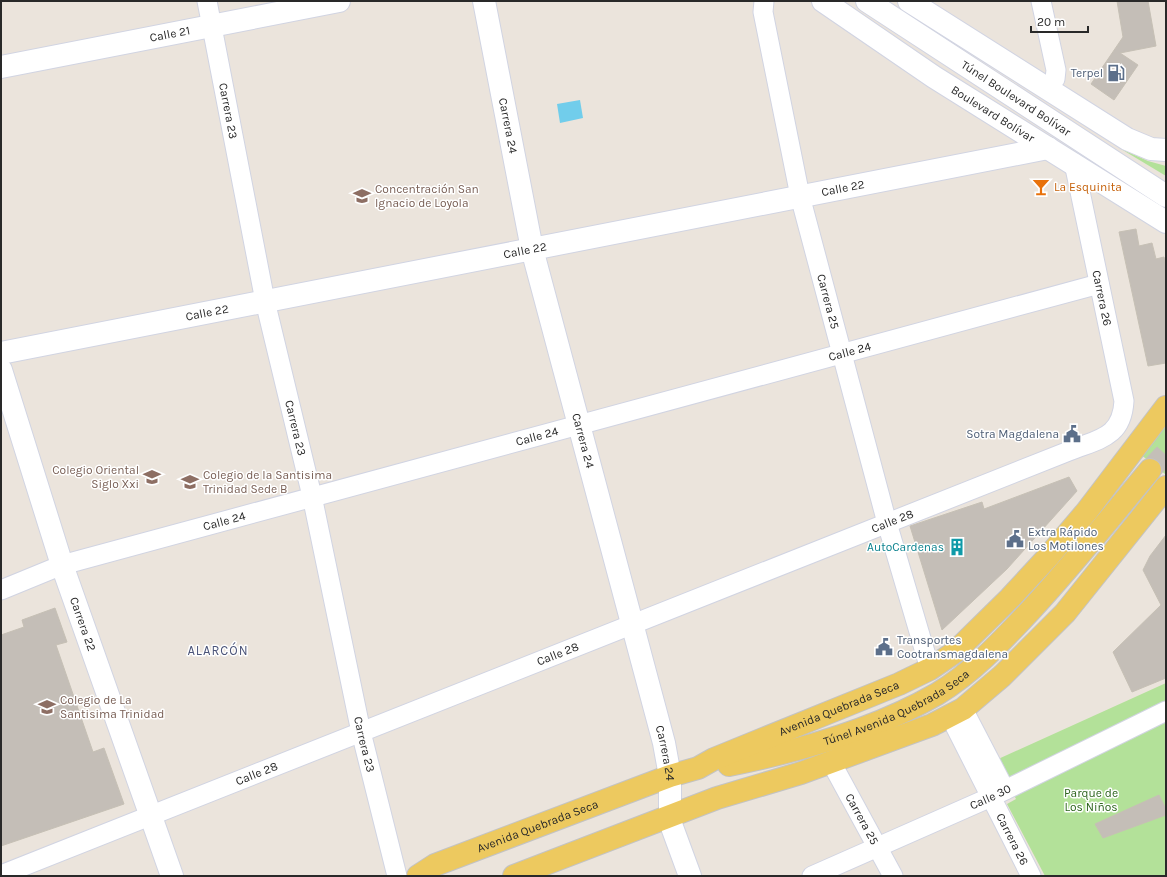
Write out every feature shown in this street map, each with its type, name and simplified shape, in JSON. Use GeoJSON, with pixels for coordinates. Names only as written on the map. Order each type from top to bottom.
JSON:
{"type":"FeatureCollection","features":[{"type":"Feature","properties":{"kind":"main road","name":"Avenida Quebrada Seca"},"geometry":{"type":"LineString","coordinates":[[418,876],[435,865],[670,776],[698,768],[714,759],[871,696],[930,669],[955,652],[1010,598],[1047,558],[1087,511],[1166,407]]}},
{"type":"Feature","properties":{"kind":"main road","name":"Túnel Avenida Quebrada Seca"},"geometry":{"type":"LineString","coordinates":[[698,768],[745,761],[820,742],[904,711],[938,693],[976,665],[1011,631],[1057,582],[1150,470]]}},
{"type":"Feature","properties":{"kind":"main road"},"geometry":{"type":"LineString","coordinates":[[514,876],[717,798],[831,762],[932,725],[956,713],[1002,676],[1065,613],[1166,488]]}},
{"type":"Feature","properties":{"kind":"street","name":"Carrera 23"},"geometry":{"type":"LineString","coordinates":[[207,1],[265,301],[312,496],[361,732],[397,876]]}},
{"type":"Feature","properties":{"kind":"street","name":"Calle 21"},"geometry":{"type":"LineString","coordinates":[[1,67],[339,1]]}},
{"type":"Feature","properties":{"kind":"street","name":"Carrera 24"},"geometry":{"type":"LineString","coordinates":[[484,1],[532,249],[664,743],[670,776],[670,816],[675,837],[690,876]]}},
{"type":"Feature","properties":{"kind":"street","name":"Carrera 25"},"geometry":{"type":"LineString","coordinates":[[764,1],[763,12],[800,196],[887,523],[930,669]]}},
{"type":"Feature","properties":{"kind":"street","name":"Boulevard Bolívar"},"geometry":{"type":"LineString","coordinates":[[823,1],[934,76],[1166,222]]}},
{"type":"Feature","properties":{"kind":"street","name":"Túnel Boulevard Bolívar"},"geometry":{"type":"LineString","coordinates":[[867,1],[1166,196]]}},
{"type":"Feature","properties":{"kind":"street"},"geometry":{"type":"LineString","coordinates":[[909,1],[1127,139],[1151,148],[1166,150]]}},
{"type":"Feature","properties":{"kind":"street"},"geometry":{"type":"LineString","coordinates":[[1041,1],[1056,70],[1055,79],[1046,89]]}},
{"type":"Feature","properties":{"kind":"street","name":"Calle 22"},"geometry":{"type":"LineString","coordinates":[[1,353],[1048,148]]}},
{"type":"Feature","properties":{"kind":"street","name":"Carrera 26"},"geometry":{"type":"LineString","coordinates":[[1074,163],[1098,284],[1124,401],[1121,421],[1114,431]]}},
{"type":"Feature","properties":{"kind":"street","name":"Calle 24"},"geometry":{"type":"LineString","coordinates":[[1,590],[62,565],[1098,284]]}},
{"type":"Feature","properties":{"kind":"street","name":"Carrera 22"},"geometry":{"type":"LineString","coordinates":[[1,370],[62,565],[172,876]]}},
{"type":"Feature","properties":{"kind":"street","name":"Calle 28"},"geometry":{"type":"LineString","coordinates":[[1,875],[1104,437],[1114,431]]}},
{"type":"Feature","properties":{"kind":"street","name":"Calle 30"},"geometry":{"type":"LineString","coordinates":[[812,876],[998,793],[1166,711]]}},
{"type":"Feature","properties":{"kind":"street","name":"Carrera 26"},"geometry":{"type":"LineString","coordinates":[[956,713],[998,793],[1031,876]]}},
{"type":"Feature","properties":{"kind":"street","name":"Carrera 25"},"geometry":{"type":"LineString","coordinates":[[831,762],[893,876]]}},
{"type":"Feature","properties":{"kind":"green space"},"geometry":{"type":"Polygon","coordinates":[[[1121,149],[1148,161],[1166,166],[1166,176],[1121,149]]]}},
{"type":"Feature","properties":{"kind":"green space"},"geometry":{"type":"Polygon","coordinates":[[[1166,423],[1166,472],[1165,474],[1140,454],[1166,423]]]}},
{"type":"Feature","properties":{"kind":"green space","name":"Parque de Los Niños"},"geometry":{"type":"Polygon","coordinates":[[[1166,683],[1166,876],[1045,876],[1007,804],[1016,799],[996,760],[1166,683]]]}},
{"type":"Feature","properties":{"kind":"water"},"geometry":{"type":"Polygon","coordinates":[[[580,100],[583,118],[560,123],[557,104],[580,100]]]}},
{"type":"Feature","properties":{"kind":"building"},"geometry":{"type":"Polygon","coordinates":[[[1117,1],[1148,1],[1156,46],[1120,53],[1138,65],[1114,100],[1091,84],[1123,37],[1117,1]]]}},
{"type":"Feature","properties":{"kind":"building"},"geometry":{"type":"Polygon","coordinates":[[[1136,229],[1139,246],[1152,243],[1156,259],[1164,257],[1166,266],[1166,363],[1148,366],[1119,232],[1136,229]]]}},
{"type":"Feature","properties":{"kind":"building","name":"AutoCardenas"},"geometry":{"type":"Polygon","coordinates":[[[1069,477],[1077,491],[1007,569],[942,630],[910,526],[982,502],[984,509],[1069,477]]]}},
{"type":"Feature","properties":{"kind":"building"},"geometry":{"type":"Polygon","coordinates":[[[1166,535],[1166,678],[1132,692],[1113,652],[1161,605],[1143,570],[1150,556],[1166,535]]]}},
{"type":"Feature","properties":{"kind":"building","name":"Colegio de La Santisima Trinidad"},"geometry":{"type":"Polygon","coordinates":[[[55,608],[67,642],[56,645],[93,752],[104,748],[124,804],[1,846],[1,635],[24,627],[22,620],[55,608]]]}},
{"type":"Feature","properties":{"kind":"building"},"geometry":{"type":"Polygon","coordinates":[[[1159,795],[1166,809],[1166,815],[1103,838],[1095,824],[1159,795]]]}},
{"type":"Feature","properties":{"kind":"tunnel"},"geometry":{"type":"LineString","coordinates":[[1150,470],[1166,453]]}},
{"type":"Feature","properties":{"kind":"place","name":"Terpel"},"geometry":{"type":"Point","coordinates":[1116,73]}},
{"type":"Feature","properties":{"kind":"place","name":"La Esquinita"},"geometry":{"type":"Point","coordinates":[1041,187]}},
{"type":"Feature","properties":{"kind":"place","name":"Concentración San Ignacio de Loyola"},"geometry":{"type":"Point","coordinates":[362,196]}},
{"type":"Feature","properties":{"kind":"place","name":"Sotra Magdalena"},"geometry":{"type":"Point","coordinates":[1072,434]}},
{"type":"Feature","properties":{"kind":"place","name":"Colegio Oriental Siglo Xxi"},"geometry":{"type":"Point","coordinates":[152,477]}},
{"type":"Feature","properties":{"kind":"place","name":"Colegio de la Santisima Trinidad Sede B"},"geometry":{"type":"Point","coordinates":[190,482]}},
{"type":"Feature","properties":{"kind":"place","name":"Extra Rápido Los Motilones"},"geometry":{"type":"Point","coordinates":[1015,539]}},
{"type":"Feature","properties":{"kind":"place","name":"AutoCardenas"},"geometry":{"type":"Point","coordinates":[957,547]}},
{"type":"Feature","properties":{"kind":"place","name":"Transportes Cootransmagdalena"},"geometry":{"type":"Point","coordinates":[884,647]}},
{"type":"Feature","properties":{"kind":"place","name":"Colegio de La Santisima Trinidad"},"geometry":{"type":"Point","coordinates":[47,707]}},
{"type":"Feature","properties":{"kind":"district","name":"ALARCÓN"},"geometry":{"type":"Point","coordinates":[218,650]}}]}
